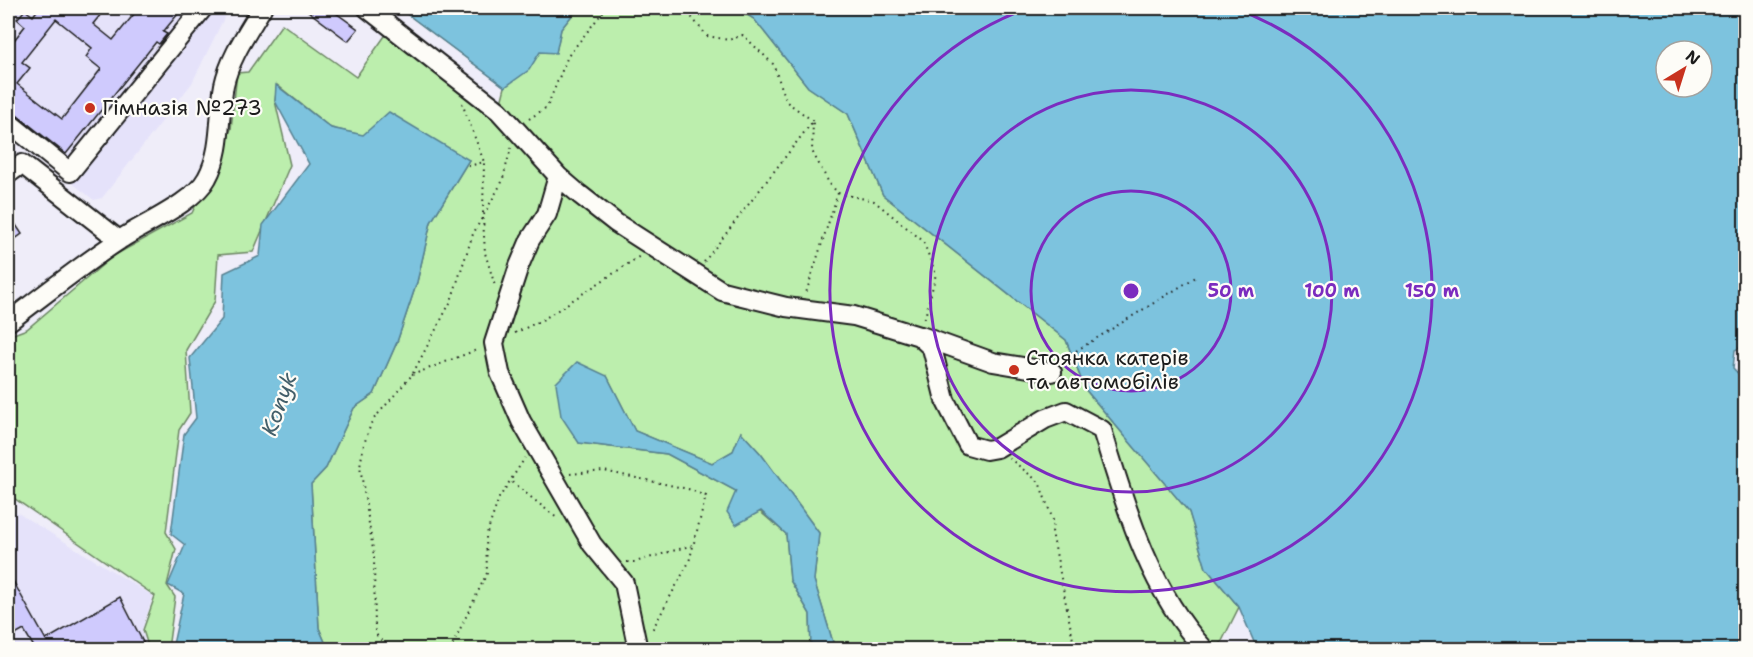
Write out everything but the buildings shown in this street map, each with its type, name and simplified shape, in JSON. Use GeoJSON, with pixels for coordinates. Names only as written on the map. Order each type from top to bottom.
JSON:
{"type":"FeatureCollection","features":[{"type":"Feature","properties":{"kind":"street"},"geometry":{"type":"LineString","coordinates":[[8,122],[70,172],[203,8]]}},
{"type":"Feature","properties":{"kind":"street"},"geometry":{"type":"LineString","coordinates":[[8,322],[119,240],[194,194],[205,182],[213,167],[221,125],[224,85],[232,60],[262,8]]}},
{"type":"Feature","properties":{"kind":"street"},"geometry":{"type":"LineString","coordinates":[[367,8],[499,111],[517,128],[558,176],[616,223],[723,291],[801,309],[854,316],[993,362],[1052,372]]}},
{"type":"Feature","properties":{"kind":"street"},"geometry":{"type":"LineString","coordinates":[[8,174],[22,164],[119,240]]}},
{"type":"Feature","properties":{"kind":"street"},"geometry":{"type":"LineString","coordinates":[[558,176],[546,214],[530,240],[503,311],[494,343],[500,373],[520,421],[592,544],[624,583],[638,650]]}},
{"type":"Feature","properties":{"kind":"street"},"geometry":{"type":"LineString","coordinates":[[920,336],[932,348],[945,400],[968,445],[986,450],[997,448],[1045,419],[1066,411],[1102,430],[1124,503],[1148,560],[1188,631],[1205,650]]}},
{"type":"Feature","properties":{"kind":"path"},"geometry":{"type":"LineString","coordinates":[[388,650],[375,633],[374,556],[360,466],[364,444],[372,421],[412,375],[451,301],[473,234],[502,182],[517,128],[547,107],[568,56],[606,8]]}},
{"type":"Feature","properties":{"kind":"path"},"geometry":{"type":"LineString","coordinates":[[684,8],[707,36],[729,40],[743,35],[774,64],[787,102],[813,121]]}},
{"type":"Feature","properties":{"kind":"path"},"geometry":{"type":"LineString","coordinates":[[462,102],[484,162],[484,253],[503,311]]}},
{"type":"Feature","properties":{"kind":"path"},"geometry":{"type":"LineString","coordinates":[[813,121],[812,151],[829,183],[838,193],[874,201],[923,241],[936,274],[920,336]]}},
{"type":"Feature","properties":{"kind":"path"},"geometry":{"type":"LineString","coordinates":[[695,273],[813,121]]}},
{"type":"Feature","properties":{"kind":"path"},"geometry":{"type":"LineString","coordinates":[[465,167],[484,162]]}},
{"type":"Feature","properties":{"kind":"path"},"geometry":{"type":"LineString","coordinates":[[801,309],[838,193]]}},
{"type":"Feature","properties":{"kind":"path"},"geometry":{"type":"LineString","coordinates":[[412,375],[494,343],[544,319],[631,264],[652,246]]}},
{"type":"Feature","properties":{"kind":"path"},"geometry":{"type":"LineString","coordinates":[[1071,354],[1196,277]]}},
{"type":"Feature","properties":{"kind":"path"},"geometry":{"type":"LineString","coordinates":[[450,650],[486,573],[486,536],[499,498],[512,482],[533,442]]}},
{"type":"Feature","properties":{"kind":"path"},"geometry":{"type":"LineString","coordinates":[[997,448],[1039,482],[1054,523],[1052,532],[1075,650]]}},
{"type":"Feature","properties":{"kind":"path"},"geometry":{"type":"LineString","coordinates":[[552,475],[604,471],[688,489],[706,496],[689,562],[650,633]]}},
{"type":"Feature","properties":{"kind":"path"},"geometry":{"type":"LineString","coordinates":[[512,482],[564,523]]}},
{"type":"Feature","properties":{"kind":"path"},"geometry":{"type":"LineString","coordinates":[[605,560],[635,562],[693,546]]}},
{"type":"Feature","properties":{"kind":"path"},"geometry":{"type":"LineString","coordinates":[[1157,650],[1188,631]]}},
{"type":"Feature","properties":{"kind":"shaded area","name":"Гімназія №273"},"geometry":{"type":"Polygon","coordinates":[[[8,8],[229,8],[192,83],[102,198],[94,200],[8,133],[8,8]]]}},
{"type":"Feature","properties":{"kind":"shaded area"},"geometry":{"type":"Polygon","coordinates":[[[8,507],[153,596],[142,630],[147,649],[8,649],[8,507]]]}},
{"type":"Feature","properties":{"kind":"green space"},"geometry":{"type":"Polygon","coordinates":[[[399,8],[540,52],[556,52],[561,29],[578,8],[736,8],[754,19],[808,87],[848,114],[883,195],[1066,340],[1085,389],[1189,512],[1206,568],[1239,607],[1218,649],[835,649],[814,580],[819,533],[761,454],[741,432],[733,451],[712,463],[635,431],[607,376],[579,443],[667,454],[736,491],[786,534],[790,580],[810,614],[811,649],[328,649],[319,628],[311,484],[326,468],[354,408],[374,394],[397,342],[417,282],[431,222],[469,160],[331,128],[277,85],[275,101],[290,165],[253,252],[218,255],[215,301],[186,350],[190,413],[179,430],[166,532],[176,549],[167,585],[175,597],[168,649],[149,649],[143,630],[155,596],[8,494],[8,336],[27,329],[113,256],[192,213],[231,129],[237,73],[248,72],[282,24],[356,77],[387,33],[499,111],[505,87],[399,8]]]}},
{"type":"Feature","properties":{"kind":"water"},"geometry":{"type":"Polygon","coordinates":[[[399,8],[578,8],[561,29],[556,53],[540,52],[529,70],[505,87],[399,8]]]}},
{"type":"Feature","properties":{"kind":"water"},"geometry":{"type":"Polygon","coordinates":[[[736,8],[1745,8],[1746,345],[1735,350],[1733,368],[1746,382],[1745,649],[1257,649],[1239,607],[1206,568],[1189,512],[1085,389],[1066,340],[883,195],[848,114],[808,87],[754,19],[736,8]]]}},
{"type":"Feature","properties":{"kind":"water","name":"Konyk"},"geometry":{"type":"Polygon","coordinates":[[[276,85],[331,128],[363,135],[389,112],[469,160],[431,222],[417,282],[397,342],[374,394],[354,408],[326,468],[311,484],[319,628],[328,649],[172,649],[184,594],[168,585],[185,545],[171,534],[184,434],[196,418],[190,358],[222,319],[224,273],[260,256],[263,225],[309,164],[275,101],[276,85]]]}},
{"type":"Feature","properties":{"kind":"water"},"geometry":{"type":"Polygon","coordinates":[[[577,362],[607,376],[635,431],[712,463],[733,451],[741,432],[761,454],[819,533],[814,580],[835,649],[811,649],[810,614],[790,580],[786,534],[761,511],[736,525],[727,512],[736,491],[667,454],[579,443],[561,416],[556,383],[577,362]]]}},
{"type":"Feature","properties":{"kind":"place","name":"Гімназія №273"},"geometry":{"type":"Point","coordinates":[90,108]}},
{"type":"Feature","properties":{"kind":"place","name":"Стоянка катерів та автомобілів"},"geometry":{"type":"Point","coordinates":[1014,370]}}]}
